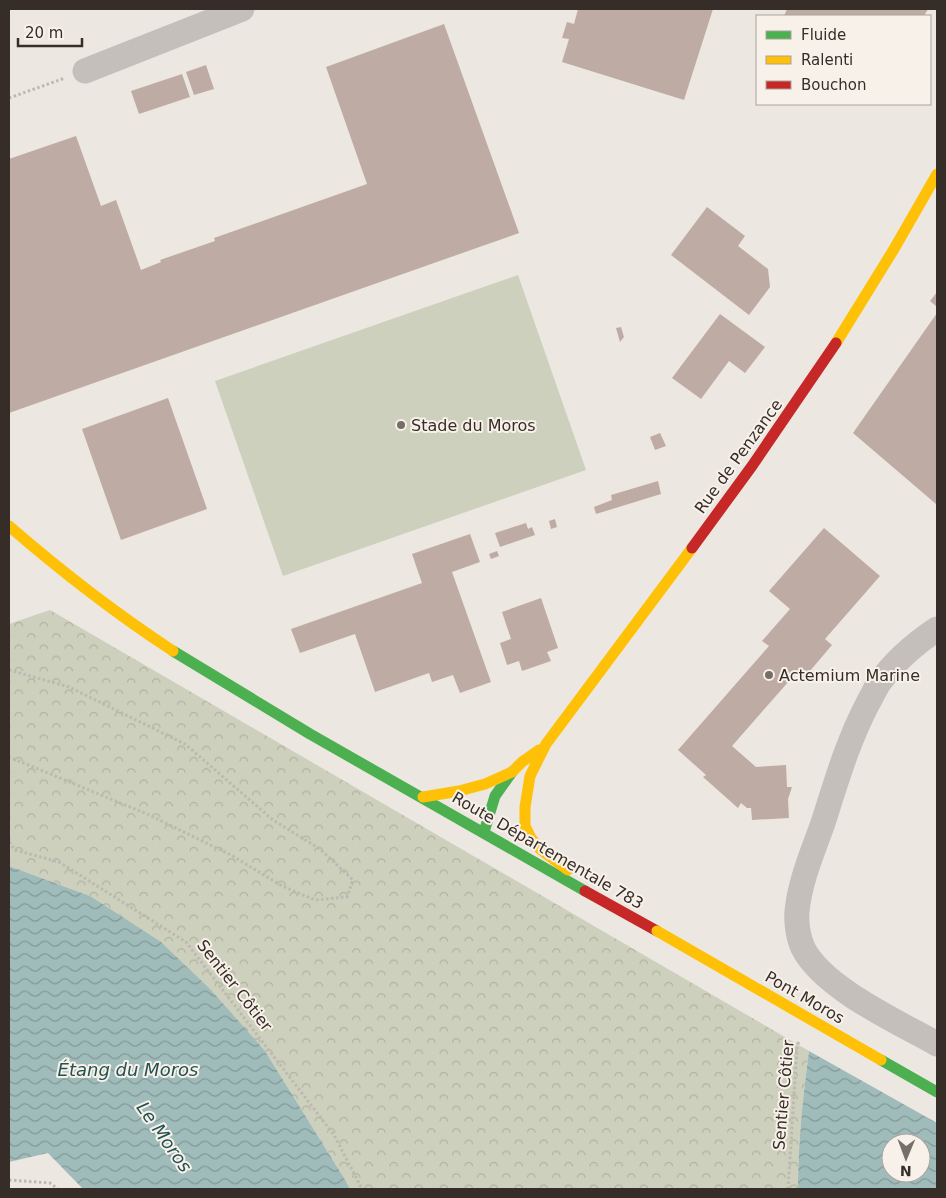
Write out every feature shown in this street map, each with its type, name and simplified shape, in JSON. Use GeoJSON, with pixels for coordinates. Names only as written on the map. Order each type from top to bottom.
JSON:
{"type":"FeatureCollection","features":[{"type":"Feature","properties":{"kind":"main road","name":"Rue de Penzance"},"geometry":{"type":"LineString","coordinates":[[608,904],[562,865],[540,850],[531,838],[525,826],[524,808],[530,776],[546,744],[748,471],[820,368],[877,281],[937,174]]}},
{"type":"Feature","properties":{"kind":"main road","name":"Route Départementale 783"},"geometry":{"type":"LineString","coordinates":[[9,526],[45,559],[84,589],[169,649],[283,720],[423,797],[657,931]]}},
{"type":"Feature","properties":{"kind":"main road","name":"Rue de Penzance"},"geometry":{"type":"LineString","coordinates":[[423,797],[459,791],[485,784],[512,772],[546,744]]}},
{"type":"Feature","properties":{"kind":"main road"},"geometry":{"type":"LineString","coordinates":[[484,832],[494,796],[512,772]]}},
{"type":"Feature","properties":{"kind":"main road"},"geometry":{"type":"LineString","coordinates":[[513,811],[519,806],[526,794]]}},
{"type":"Feature","properties":{"kind":"main road"},"geometry":{"type":"LineString","coordinates":[[484,832],[500,822]]}},
{"type":"Feature","properties":{"kind":"main road","name":"Pont Moros"},"geometry":{"type":"LineString","coordinates":[[657,931],[937,1092]]}},
{"type":"Feature","properties":{"kind":"street"},"geometry":{"type":"LineString","coordinates":[[85,71],[242,9]]}},
{"type":"Feature","properties":{"kind":"street"},"geometry":{"type":"LineString","coordinates":[[937,629],[922,638],[894,665],[878,683],[864,710],[851,739],[806,874],[796,916],[799,934],[806,953],[841,989],[937,1044]]}},
{"type":"Feature","properties":{"kind":"path"},"geometry":{"type":"LineString","coordinates":[[9,98],[85,71]]}},
{"type":"Feature","properties":{"kind":"path"},"geometry":{"type":"LineString","coordinates":[[9,670],[69,687],[185,744],[273,820],[320,849],[353,880],[347,897],[315,900],[282,886],[231,855],[147,814],[9,757]]}},
{"type":"Feature","properties":{"kind":"path","name":"Sentier Côtier"},"geometry":{"type":"LineString","coordinates":[[9,842],[16,850],[59,862],[186,942],[334,1135],[362,1189]]}},
{"type":"Feature","properties":{"kind":"path","name":"Sentier Côtier"},"geometry":{"type":"LineString","coordinates":[[788,1189],[797,1048],[802,1031]]}},
{"type":"Feature","properties":{"kind":"path"},"geometry":{"type":"LineString","coordinates":[[9,1180],[50,1182],[58,1189]]}},
{"type":"Feature","properties":{"kind":"green space","name":"Stade du Moros"},"geometry":{"type":"Polygon","coordinates":[[[518,275],[586,470],[283,576],[215,381],[518,275]]]}},
{"type":"Feature","properties":{"kind":"green space"},"geometry":{"type":"Polygon","coordinates":[[[50,610],[809,1051],[801,1120],[798,1189],[350,1189],[265,1051],[90,896],[9,866],[9,624],[50,610]]]}},
{"type":"Feature","properties":{"kind":"water","name":"Étang du Moros"},"geometry":{"type":"Polygon","coordinates":[[[9,866],[90,896],[161,942],[211,990],[265,1051],[350,1189],[83,1189],[48,1153],[9,1162],[9,866]]]}},
{"type":"Feature","properties":{"kind":"water"},"geometry":{"type":"Polygon","coordinates":[[[809,1051],[937,1123],[937,1189],[798,1189],[803,1102],[809,1051]]]}},
{"type":"Feature","properties":{"kind":"building"},"geometry":{"type":"Polygon","coordinates":[[[578,9],[713,9],[684,100],[562,62],[569,39],[562,38],[567,22],[574,24],[578,9]]]}},
{"type":"Feature","properties":{"kind":"building"},"geometry":{"type":"Polygon","coordinates":[[[787,9],[928,9],[925,15],[784,15],[787,9]]]}},
{"type":"Feature","properties":{"kind":"building"},"geometry":{"type":"Polygon","coordinates":[[[444,24],[519,233],[9,413],[9,159],[76,136],[101,206],[116,200],[141,270],[161,262],[160,260],[215,241],[214,238],[367,184],[326,67],[444,24]]]}},
{"type":"Feature","properties":{"kind":"building"},"geometry":{"type":"Polygon","coordinates":[[[206,65],[214,89],[194,95],[186,72],[206,65]]]}},
{"type":"Feature","properties":{"kind":"building"},"geometry":{"type":"Polygon","coordinates":[[[182,74],[190,97],[139,114],[131,91],[182,74]]]}},
{"type":"Feature","properties":{"kind":"building"},"geometry":{"type":"Polygon","coordinates":[[[707,207],[745,236],[738,246],[768,269],[770,287],[749,315],[671,255],[707,207]]]}},
{"type":"Feature","properties":{"kind":"building"},"geometry":{"type":"Polygon","coordinates":[[[937,292],[937,307],[930,301],[937,292]]]}},
{"type":"Feature","properties":{"kind":"building"},"geometry":{"type":"Polygon","coordinates":[[[937,313],[937,503],[936,504],[853,433],[937,313]]]}},
{"type":"Feature","properties":{"kind":"building"},"geometry":{"type":"Polygon","coordinates":[[[720,314],[765,347],[745,373],[729,361],[701,399],[672,378],[720,314]]]}},
{"type":"Feature","properties":{"kind":"building"},"geometry":{"type":"Polygon","coordinates":[[[621,327],[624,337],[620,342],[616,328],[621,327]]]}},
{"type":"Feature","properties":{"kind":"building"},"geometry":{"type":"Polygon","coordinates":[[[168,398],[207,509],[121,540],[82,429],[168,398]]]}},
{"type":"Feature","properties":{"kind":"building"},"geometry":{"type":"Polygon","coordinates":[[[660,433],[666,446],[655,450],[650,437],[660,433]]]}},
{"type":"Feature","properties":{"kind":"building"},"geometry":{"type":"Polygon","coordinates":[[[658,481],[661,494],[596,514],[594,507],[612,500],[611,495],[658,481]]]}},
{"type":"Feature","properties":{"kind":"building"},"geometry":{"type":"Polygon","coordinates":[[[555,519],[557,527],[551,529],[549,521],[555,519]]]}},
{"type":"Feature","properties":{"kind":"building"},"geometry":{"type":"Polygon","coordinates":[[[526,523],[528,529],[532,527],[535,535],[500,547],[495,533],[526,523]]]}},
{"type":"Feature","properties":{"kind":"building","name":"Actemium Marine"},"geometry":{"type":"Polygon","coordinates":[[[824,528],[880,576],[825,639],[832,645],[804,678],[797,672],[732,746],[756,767],[786,765],[787,787],[792,787],[788,799],[789,818],[752,820],[751,808],[747,808],[741,803],[738,808],[703,777],[706,775],[678,750],[769,646],[762,641],[790,609],[769,591],[824,528]]]}},
{"type":"Feature","properties":{"kind":"building"},"geometry":{"type":"Polygon","coordinates":[[[470,534],[480,562],[452,572],[491,682],[460,693],[453,675],[432,682],[429,673],[375,692],[355,634],[300,653],[291,629],[422,583],[412,554],[470,534]]]}},
{"type":"Feature","properties":{"kind":"building"},"geometry":{"type":"Polygon","coordinates":[[[497,551],[499,556],[491,559],[489,554],[497,551]]]}},
{"type":"Feature","properties":{"kind":"building"},"geometry":{"type":"Polygon","coordinates":[[[541,598],[558,648],[547,652],[551,661],[522,671],[519,661],[507,665],[500,643],[511,639],[502,612],[541,598]]]}},
{"type":"Feature","properties":{"kind":"traffic: fast"},"geometry":{"type":"LineString","coordinates":[[173,651],[310,734],[585,891]]}},
{"type":"Feature","properties":{"kind":"traffic: fast"},"geometry":{"type":"LineString","coordinates":[[484,832],[495,796],[512,772]]}},
{"type":"Feature","properties":{"kind":"traffic: fast"},"geometry":{"type":"LineString","coordinates":[[881,1060],[937,1092]]}},
{"type":"Feature","properties":{"kind":"traffic: slow"},"geometry":{"type":"LineString","coordinates":[[836,343],[894,249],[937,174]]}},
{"type":"Feature","properties":{"kind":"traffic: slow"},"geometry":{"type":"LineString","coordinates":[[9,526],[89,591],[173,651]]}},
{"type":"Feature","properties":{"kind":"traffic: slow"},"geometry":{"type":"LineString","coordinates":[[568,870],[540,849],[531,838],[525,826],[525,807],[530,776],[546,744],[692,548]]}},
{"type":"Feature","properties":{"kind":"traffic: slow"},"geometry":{"type":"LineString","coordinates":[[423,797],[459,791],[485,784],[512,772],[539,750]]}},
{"type":"Feature","properties":{"kind":"traffic: slow"},"geometry":{"type":"LineString","coordinates":[[657,931],[881,1060]]}},
{"type":"Feature","properties":{"kind":"traffic: jam"},"geometry":{"type":"LineString","coordinates":[[692,548],[752,466],[836,343]]}},
{"type":"Feature","properties":{"kind":"traffic: jam"},"geometry":{"type":"LineString","coordinates":[[585,891],[657,931]]}},
{"type":"Feature","properties":{"kind":"place","name":"Stade du Moros"},"geometry":{"type":"Point","coordinates":[401,425]}},
{"type":"Feature","properties":{"kind":"place","name":"Actemium Marine"},"geometry":{"type":"Point","coordinates":[769,675]}},
{"type":"Feature","properties":{"kind":"water label","name":"Le Moros"},"geometry":{"type":"Point","coordinates":[164,1137]}}]}
